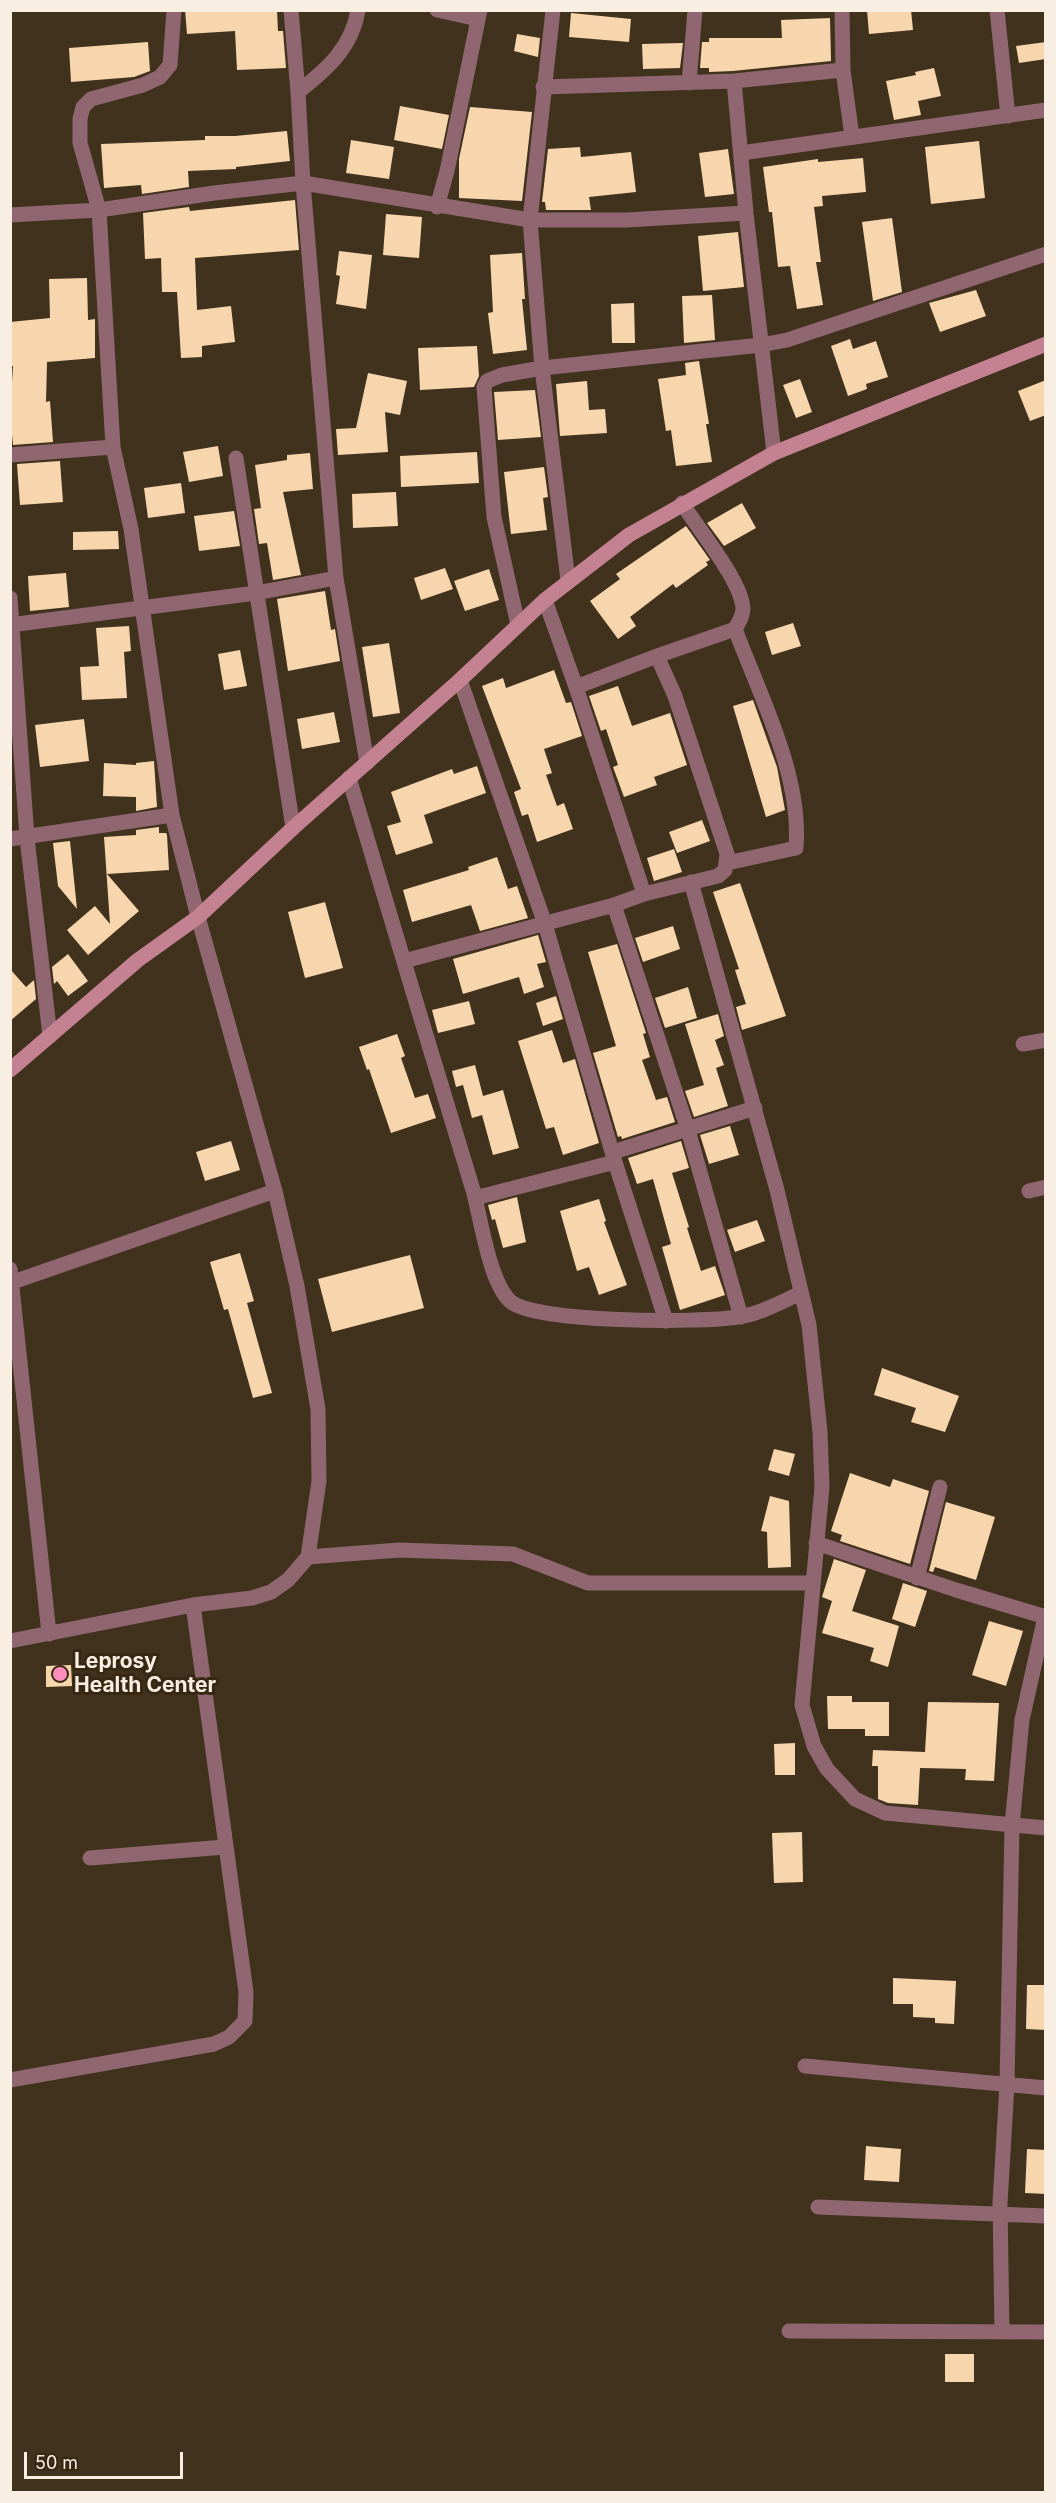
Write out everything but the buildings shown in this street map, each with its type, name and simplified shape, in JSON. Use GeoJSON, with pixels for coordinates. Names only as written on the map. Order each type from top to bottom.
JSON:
{"type":"FeatureCollection","features":[{"type":"Feature","properties":{"kind":"street"},"geometry":{"type":"LineString","coordinates":[[10,1641],[193,1605],[252,1598],[271,1592],[288,1580],[308,1557],[319,1481],[318,1410],[297,1286],[275,1191],[198,917],[172,815],[131,529],[113,447],[99,210],[80,143],[80,118],[83,107],[91,99],[143,85],[160,77],[170,65],[174,10]]}},
{"type":"Feature","properties":{"kind":"street"},"geometry":{"type":"LineString","coordinates":[[291,10],[336,578],[367,763]]}},
{"type":"Feature","properties":{"kind":"street"},"geometry":{"type":"LineString","coordinates":[[298,92],[330,67],[345,46],[357,20],[358,10]]}},
{"type":"Feature","properties":{"kind":"street"},"geometry":{"type":"LineString","coordinates":[[436,207],[447,171],[479,15],[437,10]]}},
{"type":"Feature","properties":{"kind":"street"},"geometry":{"type":"LineString","coordinates":[[553,10],[530,220],[542,368],[568,580]]}},
{"type":"Feature","properties":{"kind":"street"},"geometry":{"type":"LineString","coordinates":[[688,83],[695,10]]}},
{"type":"Feature","properties":{"kind":"street"},"geometry":{"type":"LineString","coordinates":[[842,10],[843,70],[852,137]]}},
{"type":"Feature","properties":{"kind":"street"},"geometry":{"type":"LineString","coordinates":[[997,10],[1008,116]]}},
{"type":"Feature","properties":{"kind":"street"},"geometry":{"type":"LineString","coordinates":[[543,87],[734,81],[843,70]]}},
{"type":"Feature","properties":{"kind":"street"},"geometry":{"type":"LineString","coordinates":[[734,81],[746,213],[774,453]]}},
{"type":"Feature","properties":{"kind":"street"},"geometry":{"type":"LineString","coordinates":[[741,153],[1046,110]]}},
{"type":"Feature","properties":{"kind":"street"},"geometry":{"type":"LineString","coordinates":[[10,215],[99,210],[303,183],[436,207],[530,220],[614,221],[746,213]]}},
{"type":"Feature","properties":{"kind":"street"},"geometry":{"type":"LineString","coordinates":[[518,625],[494,517],[484,387],[492,377],[542,368],[761,345],[826,328],[1046,254]]}},
{"type":"Feature","properties":{"kind":"street"},"geometry":{"type":"LineString","coordinates":[[10,1070],[138,960],[198,917],[545,600],[629,535],[774,453],[1046,344]]}},
{"type":"Feature","properties":{"kind":"street"},"geometry":{"type":"LineString","coordinates":[[10,456],[113,447]]}},
{"type":"Feature","properties":{"kind":"street"},"geometry":{"type":"LineString","coordinates":[[236,458],[293,828]]}},
{"type":"Feature","properties":{"kind":"street"},"geometry":{"type":"LineString","coordinates":[[576,687],[735,629],[741,619],[743,610],[741,596],[728,572],[682,504]]}},
{"type":"Feature","properties":{"kind":"street"},"geometry":{"type":"LineString","coordinates":[[12,625],[256,593],[336,578]]}},
{"type":"Feature","properties":{"kind":"street"},"geometry":{"type":"LineString","coordinates":[[10,598],[27,838],[50,1036]]}},
{"type":"Feature","properties":{"kind":"street"},"geometry":{"type":"LineString","coordinates":[[545,600],[644,894]]}},
{"type":"Feature","properties":{"kind":"street"},"geometry":{"type":"LineString","coordinates":[[727,863],[796,848],[797,832],[788,768],[735,629]]}},
{"type":"Feature","properties":{"kind":"street"},"geometry":{"type":"LineString","coordinates":[[404,961],[614,905],[644,894],[718,876],[725,870],[727,854],[675,696],[657,656]]}},
{"type":"Feature","properties":{"kind":"street"},"geometry":{"type":"LineString","coordinates":[[460,680],[544,924],[666,1321]]}},
{"type":"Feature","properties":{"kind":"street"},"geometry":{"type":"LineString","coordinates":[[349,778],[475,1198],[496,1278],[511,1302],[524,1309],[549,1315],[666,1321],[712,1320],[741,1317],[801,1293]]}},
{"type":"Feature","properties":{"kind":"street"},"geometry":{"type":"LineString","coordinates":[[10,838],[27,838],[172,815]]}},
{"type":"Feature","properties":{"kind":"street"},"geometry":{"type":"LineString","coordinates":[[691,882],[755,1108],[809,1325],[820,1432],[822,1487],[802,1705],[814,1746],[826,1769],[855,1800],[885,1813],[1046,1828]]}},
{"type":"Feature","properties":{"kind":"street"},"geometry":{"type":"LineString","coordinates":[[614,905],[688,1130],[741,1317]]}},
{"type":"Feature","properties":{"kind":"street"},"geometry":{"type":"LineString","coordinates":[[1023,1044],[1046,1040]]}},
{"type":"Feature","properties":{"kind":"street"},"geometry":{"type":"LineString","coordinates":[[475,1198],[614,1157],[755,1108]]}},
{"type":"Feature","properties":{"kind":"street"},"geometry":{"type":"LineString","coordinates":[[1029,1191],[1046,1187]]}},
{"type":"Feature","properties":{"kind":"street"},"geometry":{"type":"LineString","coordinates":[[49,1634],[12,1275],[275,1191]]}},
{"type":"Feature","properties":{"kind":"street"},"geometry":{"type":"LineString","coordinates":[[917,1578],[940,1487]]}},
{"type":"Feature","properties":{"kind":"street"},"geometry":{"type":"LineString","coordinates":[[816,1543],[917,1578],[1045,1617],[1022,1720],[1012,1826],[1007,2085],[1000,2214],[1002,2332]]}},
{"type":"Feature","properties":{"kind":"street"},"geometry":{"type":"LineString","coordinates":[[308,1557],[399,1550],[513,1554],[588,1583],[812,1584]]}},
{"type":"Feature","properties":{"kind":"street"},"geometry":{"type":"LineString","coordinates":[[10,2080],[214,2044],[229,2037],[245,2021],[246,1992],[193,1605]]}},
{"type":"Feature","properties":{"kind":"street"},"geometry":{"type":"LineString","coordinates":[[90,1858],[225,1847]]}},
{"type":"Feature","properties":{"kind":"street"},"geometry":{"type":"LineString","coordinates":[[805,2066],[1046,2088]]}},
{"type":"Feature","properties":{"kind":"street"},"geometry":{"type":"LineString","coordinates":[[818,2207],[1046,2216]]}},
{"type":"Feature","properties":{"kind":"street"},"geometry":{"type":"LineString","coordinates":[[789,2331],[1046,2332]]}},
{"type":"Feature","properties":{"kind":"place","name":"Leprosy Health Center"},"geometry":{"type":"Point","coordinates":[60,1674]}}]}
